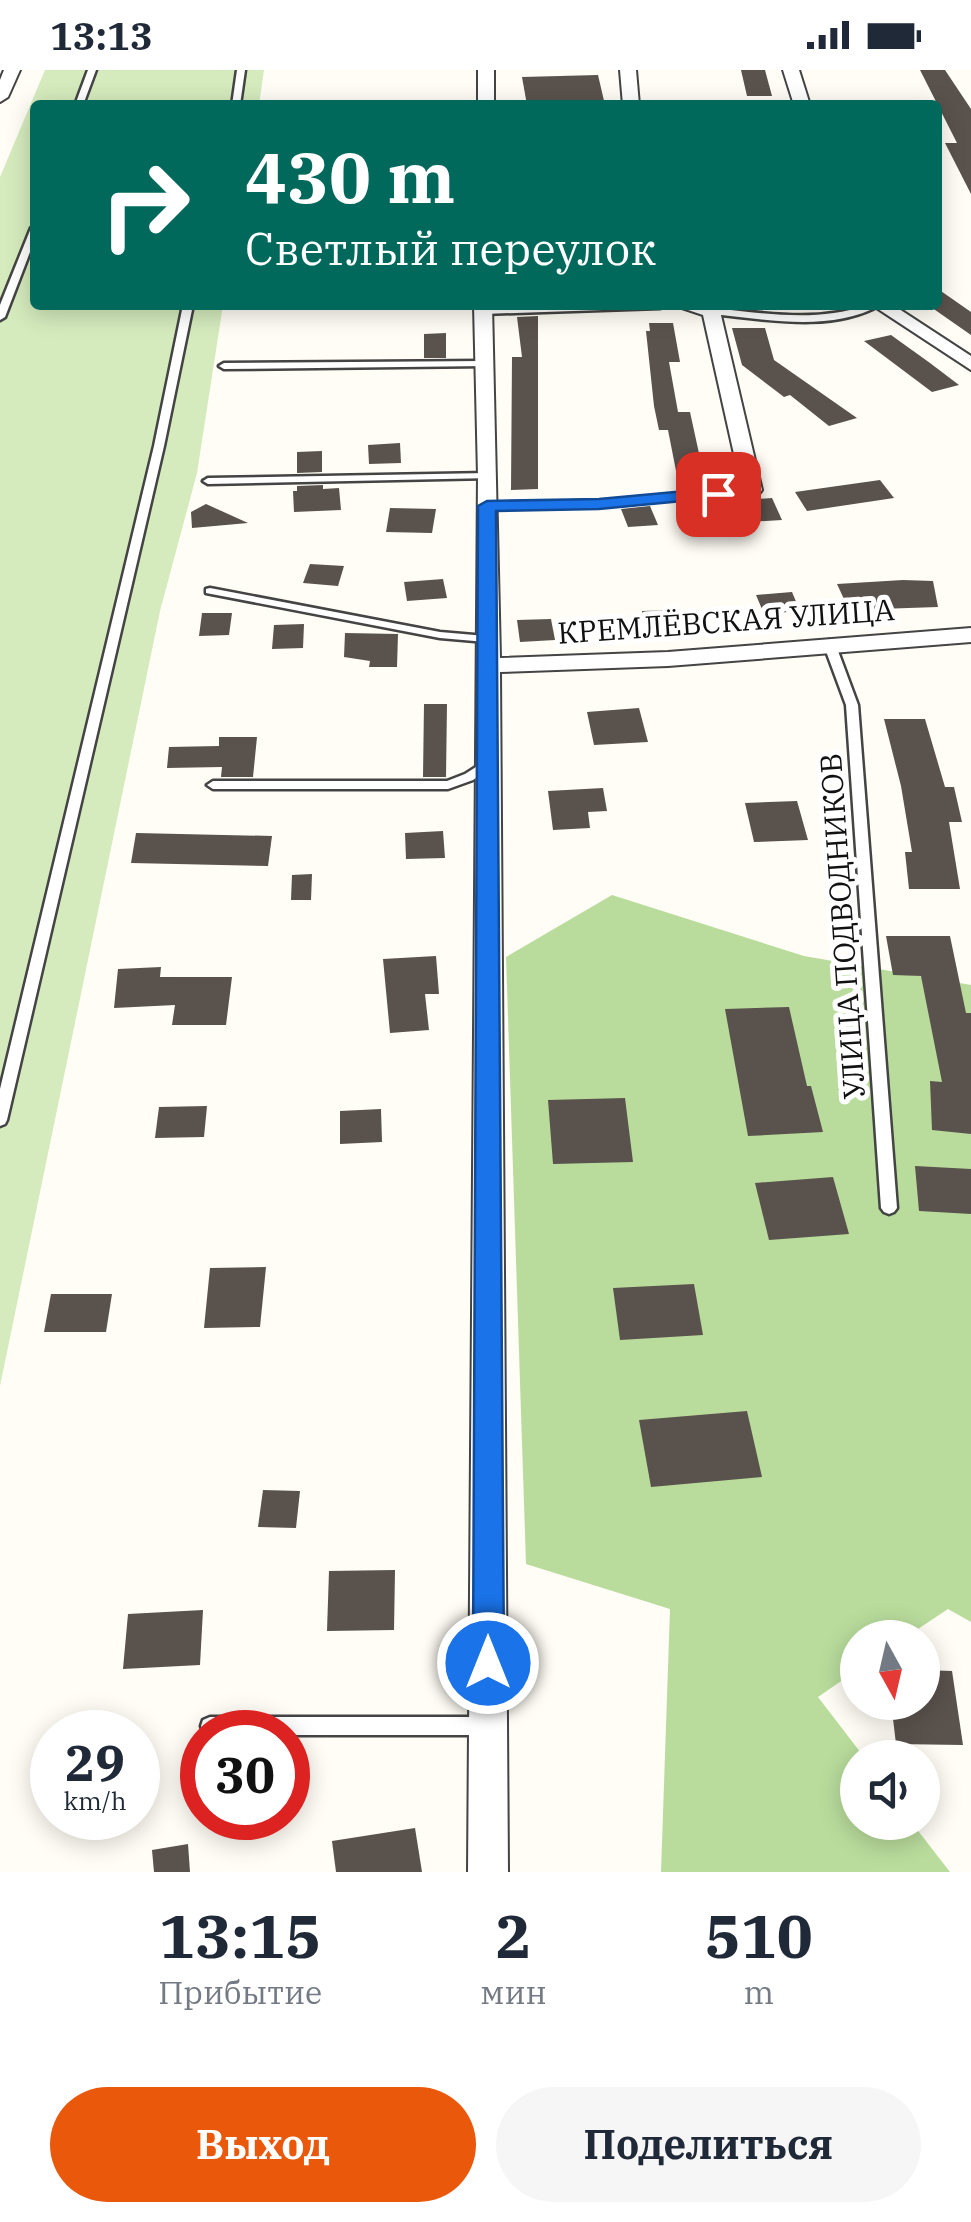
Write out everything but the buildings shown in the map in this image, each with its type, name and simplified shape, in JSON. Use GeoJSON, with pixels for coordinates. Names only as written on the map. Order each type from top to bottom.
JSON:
{"type":"FeatureCollection","features":[{"type":"Feature","properties":{"kind":"street"},"geometry":{"type":"LineString","coordinates":[[0,97],[12,70]]}},
{"type":"Feature","properties":{"kind":"street"},"geometry":{"type":"LineString","coordinates":[[486,70],[486,100]]}},
{"type":"Feature","properties":{"kind":"street"},"geometry":{"type":"LineString","coordinates":[[628,70],[631,100]]}},
{"type":"Feature","properties":{"kind":"street"},"geometry":{"type":"LineString","coordinates":[[791,70],[800,100]]}},
{"type":"Feature","properties":{"kind":"street"},"geometry":{"type":"LineString","coordinates":[[483,310],[488,491],[488,1872]]}},
{"type":"Feature","properties":{"kind":"street"},"geometry":{"type":"LineString","coordinates":[[706,310],[711,311],[752,490]]}},
{"type":"Feature","properties":{"kind":"street"},"geometry":{"type":"LineString","coordinates":[[886,310],[971,364]]}},
{"type":"Feature","properties":{"kind":"street","name":"КРЕМЛЁВСКАЯ УЛИЦА"},"geometry":{"type":"LineString","coordinates":[[486,652],[560,666],[971,635]]}},
{"type":"Feature","properties":{"kind":"lane"},"geometry":{"type":"LineString","coordinates":[[82,100],[92,70]]}},
{"type":"Feature","properties":{"kind":"lane"},"geometry":{"type":"LineString","coordinates":[[237,100],[240,70]]}},
{"type":"Feature","properties":{"kind":"lane"},"geometry":{"type":"LineString","coordinates":[[0,317],[30,241]]}},
{"type":"Feature","properties":{"kind":"lane"},"geometry":{"type":"LineString","coordinates":[[0,1120],[159,446],[187,310]]}},
{"type":"Feature","properties":{"kind":"lane"},"geometry":{"type":"LineString","coordinates":[[711,311],[817,317],[864,310]]}},
{"type":"Feature","properties":{"kind":"lane"},"geometry":{"type":"LineString","coordinates":[[224,366],[484,364]]}},
{"type":"Feature","properties":{"kind":"lane"},"geometry":{"type":"LineString","coordinates":[[208,481],[488,491],[599,504],[752,490]]}},
{"type":"Feature","properties":{"kind":"lane"},"geometry":{"type":"LineString","coordinates":[[210,591],[440,635],[486,652]]}},
{"type":"Feature","properties":{"kind":"lane","name":"УЛИЦА ПОДВОДНИКОВ"},"geometry":{"type":"LineString","coordinates":[[830,644],[852,705],[889,1208]]}},
{"type":"Feature","properties":{"kind":"lane"},"geometry":{"type":"LineString","coordinates":[[214,785],[448,785],[470,777],[488,764]]}},
{"type":"Feature","properties":{"kind":"lane"},"geometry":{"type":"LineString","coordinates":[[310,1726],[488,1726]]}},
{"type":"Feature","properties":{"kind":"green space"},"geometry":{"type":"Polygon","coordinates":[[[45,70],[264,70],[260,100],[32,100],[45,70]]]}},
{"type":"Feature","properties":{"kind":"green space"},"geometry":{"type":"Polygon","coordinates":[[[30,106],[30,310],[222,310],[197,473],[160,611],[0,1386],[0,177],[30,106]]]}},
{"type":"Feature","properties":{"kind":"green space"},"geometry":{"type":"Polygon","coordinates":[[[612,895],[804,956],[971,985],[971,1622],[948,1609],[932,1620],[840,1620],[840,1682],[818,1697],[851,1740],[840,1740],[840,1840],[925,1840],[950,1872],[661,1872],[670,1609],[526,1564],[506,957],[612,895]]]}},
{"type":"Feature","properties":{"kind":"route"},"geometry":{"type":"LineString","coordinates":[[488,1663],[487,506],[599,504],[718,494]]}}]}
